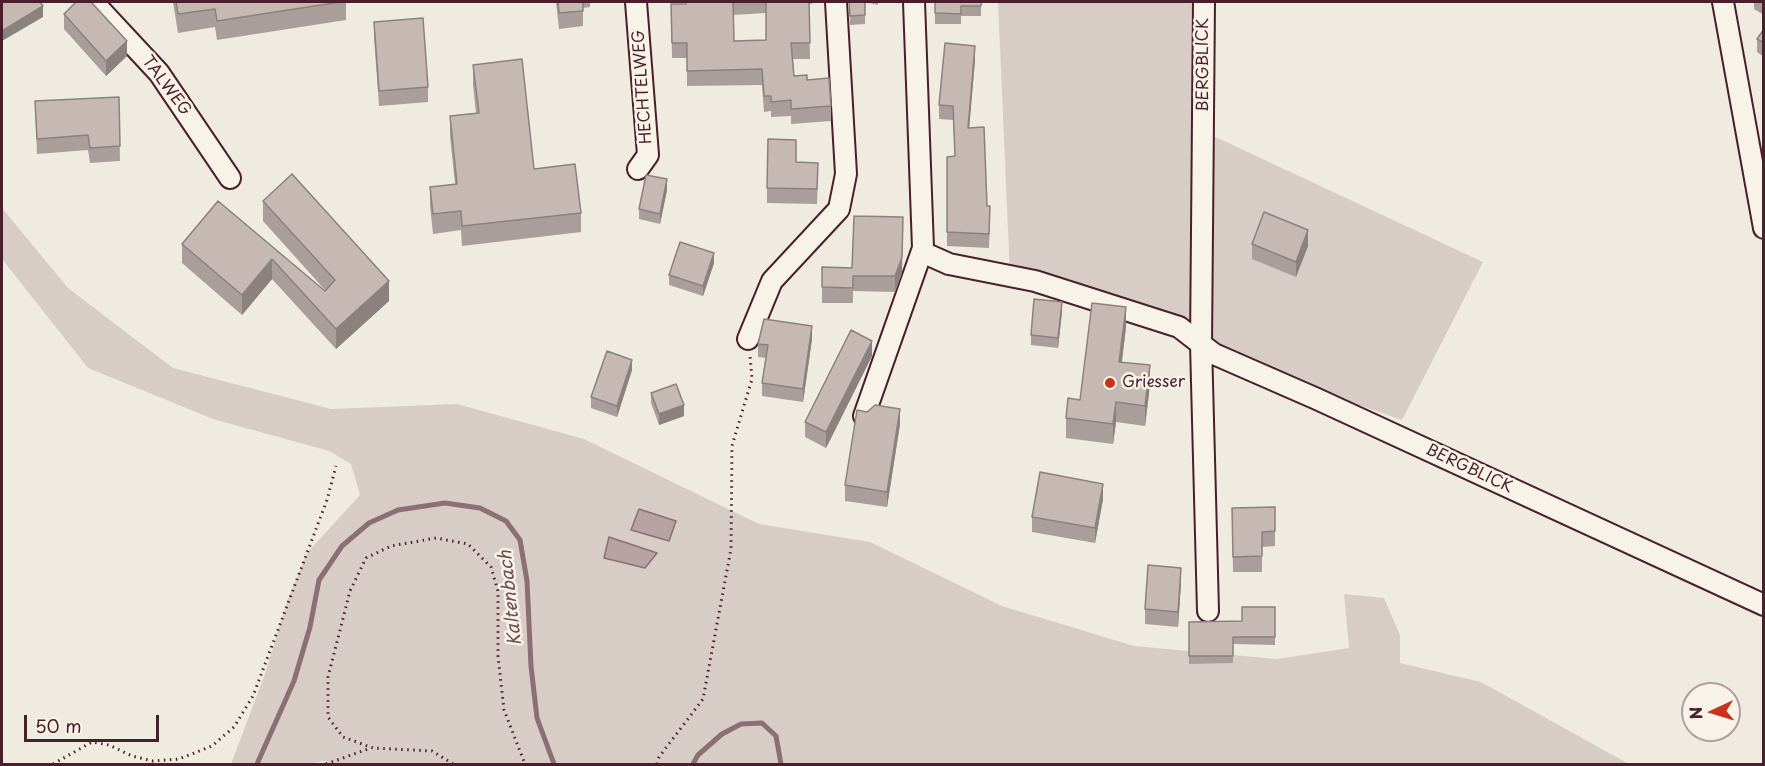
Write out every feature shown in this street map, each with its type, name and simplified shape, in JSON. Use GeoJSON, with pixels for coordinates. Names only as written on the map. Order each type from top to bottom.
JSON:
{"type":"FeatureCollection","features":[{"type":"Feature","properties":{"kind":"street","name":"TALWEG"},"geometry":{"type":"LineString","coordinates":[[93,2],[159,73],[230,178]]}},
{"type":"Feature","properties":{"kind":"street","name":"HECHTELWEG"},"geometry":{"type":"LineString","coordinates":[[636,2],[648,155],[638,169]]}},
{"type":"Feature","properties":{"kind":"street"},"geometry":{"type":"LineString","coordinates":[[748,339],[772,281],[839,208],[846,174],[836,2]]}},
{"type":"Feature","properties":{"kind":"street"},"geometry":{"type":"LineString","coordinates":[[864,416],[922,252],[914,2]]}},
{"type":"Feature","properties":{"kind":"street","name":"BERGBLICK"},"geometry":{"type":"LineString","coordinates":[[1204,2],[1201,344],[1208,611]]}},
{"type":"Feature","properties":{"kind":"street"},"geometry":{"type":"LineString","coordinates":[[1723,2],[1758,158],[1764,228]]}},
{"type":"Feature","properties":{"kind":"street","name":"BERGBLICK"},"geometry":{"type":"LineString","coordinates":[[922,252],[949,264],[1035,281],[1179,327],[1214,354],[1317,399],[1764,605]]}},
{"type":"Feature","properties":{"kind":"street","name":"BERGBLICK"},"geometry":{"type":"LineString","coordinates":[[1738,592],[1764,592]]}},
{"type":"Feature","properties":{"kind":"path"},"geometry":{"type":"LineString","coordinates":[[657,765],[659,758],[703,699],[731,549],[732,446],[752,380],[748,339]]}},
{"type":"Feature","properties":{"kind":"path"},"geometry":{"type":"LineString","coordinates":[[54,765],[92,742],[109,744],[132,756],[153,760],[179,759],[212,747],[234,727],[253,696],[327,500],[336,466]]}},
{"type":"Feature","properties":{"kind":"path"},"geometry":{"type":"LineString","coordinates":[[453,765],[432,751],[373,748],[343,737],[328,717],[328,677],[350,591],[366,558],[391,546],[436,538],[468,544],[491,567],[498,591],[498,656],[504,710],[525,765]]}},
{"type":"Feature","properties":{"kind":"path"},"geometry":{"type":"LineString","coordinates":[[326,765],[373,748]]}},
{"type":"Feature","properties":{"kind":"shaded area"},"geometry":{"type":"Polygon","coordinates":[[[998,2],[1209,2],[1207,133],[1483,262],[1402,420],[1215,355],[1179,327],[1010,276],[998,2]]]}},
{"type":"Feature","properties":{"kind":"shaded area"},"geometry":{"type":"Polygon","coordinates":[[[2,208],[68,288],[173,368],[331,409],[457,404],[584,439],[759,524],[870,542],[1002,606],[1134,646],[1277,659],[1349,648],[1344,594],[1384,598],[1400,635],[1400,663],[1481,682],[1629,764],[334,764],[325,761],[306,764],[231,764],[265,674],[288,599],[307,553],[360,495],[351,464],[329,451],[213,419],[88,368],[2,259],[2,208]]]}},
{"type":"Feature","properties":{"kind":"shaded area"},"geometry":{"type":"Polygon","coordinates":[[[639,509],[676,521],[669,541],[631,530],[639,509]]]}},
{"type":"Feature","properties":{"kind":"shaded area"},"geometry":{"type":"Polygon","coordinates":[[[609,537],[657,553],[645,568],[604,558],[609,537]]]}},
{"type":"Feature","properties":{"kind":"building"},"geometry":{"type":"Polygon","coordinates":[[[2,2],[40,2],[43,6],[2,31],[2,2]]]}},
{"type":"Feature","properties":{"kind":"building"},"geometry":{"type":"Polygon","coordinates":[[[76,2],[91,2],[127,41],[106,61],[64,14],[76,2]]]}},
{"type":"Feature","properties":{"kind":"building"},"geometry":{"type":"Polygon","coordinates":[[[176,2],[340,2],[217,21],[215,9],[178,14],[176,2]]]}},
{"type":"Feature","properties":{"kind":"building"},"geometry":{"type":"Polygon","coordinates":[[[558,2],[583,2],[583,11],[559,13],[558,2]]]}},
{"type":"Feature","properties":{"kind":"building"},"geometry":{"type":"Polygon","coordinates":[[[686,2],[733,2],[734,41],[766,40],[766,2],[809,2],[810,43],[791,43],[794,76],[807,75],[807,80],[829,78],[831,106],[791,109],[791,100],[771,102],[771,96],[764,96],[762,69],[687,71],[687,43],[672,43],[671,4],[686,4],[686,2]]]}},
{"type":"Feature","properties":{"kind":"building"},"geometry":{"type":"Polygon","coordinates":[[[849,2],[865,2],[865,15],[850,16],[849,2]]]}},
{"type":"Feature","properties":{"kind":"building"},"geometry":{"type":"Polygon","coordinates":[[[935,2],[981,2],[981,6],[961,6],[961,14],[935,13],[935,2]]]}},
{"type":"Feature","properties":{"kind":"building"},"geometry":{"type":"Polygon","coordinates":[[[423,18],[428,87],[379,91],[374,22],[423,18]]]}},
{"type":"Feature","properties":{"kind":"building"},"geometry":{"type":"Polygon","coordinates":[[[1764,29],[1764,43],[1757,39],[1764,29]]]}},
{"type":"Feature","properties":{"kind":"building"},"geometry":{"type":"Polygon","coordinates":[[[945,43],[975,46],[968,128],[984,127],[987,206],[990,206],[989,234],[947,232],[947,157],[955,156],[953,106],[939,105],[945,43]]]}},
{"type":"Feature","properties":{"kind":"building"},"geometry":{"type":"Polygon","coordinates":[[[522,59],[534,169],[575,164],[581,213],[462,226],[461,211],[433,214],[430,187],[457,184],[450,116],[479,113],[473,65],[522,59]]]}},
{"type":"Feature","properties":{"kind":"building"},"geometry":{"type":"Polygon","coordinates":[[[119,97],[120,146],[90,148],[88,135],[37,139],[35,101],[119,97]]]}},
{"type":"Feature","properties":{"kind":"building"},"geometry":{"type":"Polygon","coordinates":[[[768,139],[796,140],[796,162],[818,163],[817,189],[767,188],[768,139]]]}},
{"type":"Feature","properties":{"kind":"building"},"geometry":{"type":"Polygon","coordinates":[[[292,174],[389,281],[336,329],[272,259],[242,295],[182,244],[218,201],[325,291],[335,280],[263,201],[292,174]]]}},
{"type":"Feature","properties":{"kind":"building"},"geometry":{"type":"Polygon","coordinates":[[[646,175],[667,179],[660,214],[639,209],[646,175]]]}},
{"type":"Feature","properties":{"kind":"building"},"geometry":{"type":"Polygon","coordinates":[[[1264,212],[1308,230],[1296,262],[1252,244],[1264,212]]]}},
{"type":"Feature","properties":{"kind":"building"},"geometry":{"type":"Polygon","coordinates":[[[854,216],[903,217],[902,257],[895,276],[853,276],[853,288],[822,287],[822,267],[852,268],[854,216]]]}},
{"type":"Feature","properties":{"kind":"building"},"geometry":{"type":"Polygon","coordinates":[[[680,242],[714,253],[703,286],[669,275],[680,242]]]}},
{"type":"Feature","properties":{"kind":"building"},"geometry":{"type":"Polygon","coordinates":[[[1034,299],[1062,302],[1058,338],[1031,335],[1034,299]]]}},
{"type":"Feature","properties":{"kind":"building","name":"Griesser"},"geometry":{"type":"Polygon","coordinates":[[[1092,303],[1126,307],[1119,362],[1150,365],[1145,406],[1116,402],[1113,424],[1066,418],[1068,398],[1080,400],[1092,303]]]}},
{"type":"Feature","properties":{"kind":"building"},"geometry":{"type":"Polygon","coordinates":[[[764,319],[812,326],[803,389],[762,383],[768,345],[758,344],[764,319]]]}},
{"type":"Feature","properties":{"kind":"building"},"geometry":{"type":"Polygon","coordinates":[[[851,330],[872,341],[826,432],[805,422],[851,330]]]}},
{"type":"Feature","properties":{"kind":"building"},"geometry":{"type":"Polygon","coordinates":[[[607,351],[632,360],[617,406],[591,397],[607,351]]]}},
{"type":"Feature","properties":{"kind":"building"},"geometry":{"type":"Polygon","coordinates":[[[676,384],[684,405],[659,414],[651,393],[676,384]]]}},
{"type":"Feature","properties":{"kind":"building"},"geometry":{"type":"Polygon","coordinates":[[[875,405],[900,409],[887,492],[845,485],[857,410],[867,412],[875,405]]]}},
{"type":"Feature","properties":{"kind":"building"},"geometry":{"type":"Polygon","coordinates":[[[1040,472],[1103,484],[1095,528],[1032,517],[1040,472]]]}},
{"type":"Feature","properties":{"kind":"building"},"geometry":{"type":"Polygon","coordinates":[[[1275,507],[1275,531],[1262,532],[1262,556],[1233,557],[1232,508],[1275,507]]]}},
{"type":"Feature","properties":{"kind":"building"},"geometry":{"type":"Polygon","coordinates":[[[1148,565],[1181,568],[1178,612],[1145,609],[1148,565]]]}},
{"type":"Feature","properties":{"kind":"building"},"geometry":{"type":"Polygon","coordinates":[[[1242,607],[1275,607],[1275,637],[1233,637],[1233,656],[1189,656],[1189,622],[1242,621],[1242,607]]]}},
{"type":"Feature","properties":{"kind":"waterway","name":"Kaltenbach"},"geometry":{"type":"LineString","coordinates":[[257,764],[294,681],[310,627],[319,580],[342,546],[369,523],[398,510],[445,503],[480,508],[506,521],[520,540],[527,581],[531,666],[537,718],[554,764]]}},
{"type":"Feature","properties":{"kind":"waterway","name":"Kaltenbach"},"geometry":{"type":"LineString","coordinates":[[693,764],[698,755],[722,734],[741,724],[762,723],[776,736],[781,764]]}},
{"type":"Feature","properties":{"kind":"place","name":"Griesser"},"geometry":{"type":"Point","coordinates":[1110,383]}}]}
